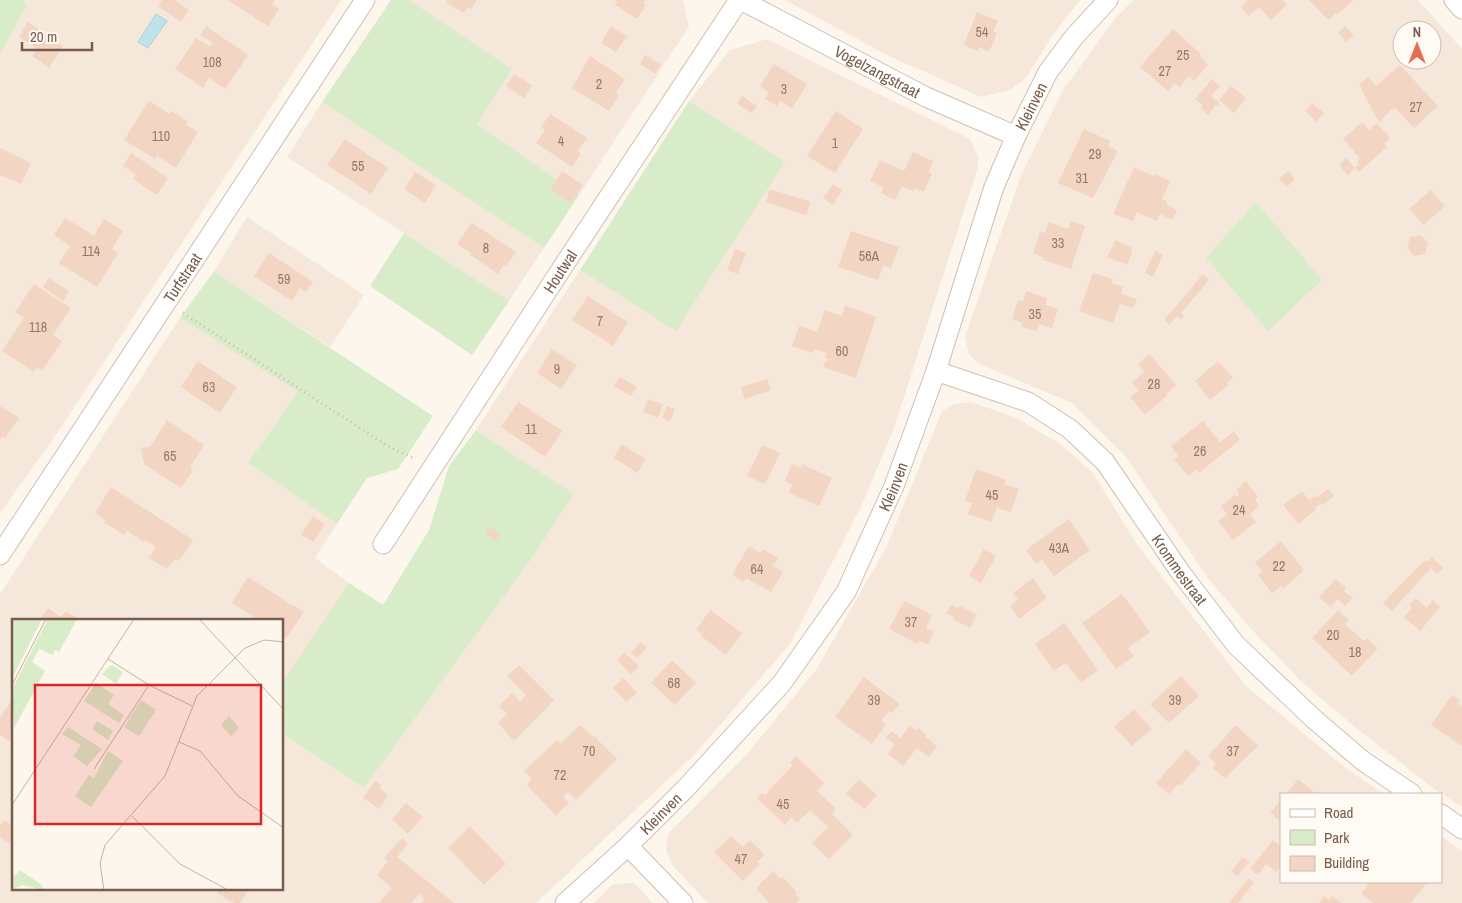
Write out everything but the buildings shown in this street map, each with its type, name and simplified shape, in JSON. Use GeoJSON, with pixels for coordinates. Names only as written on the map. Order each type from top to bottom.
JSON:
{"type":"FeatureCollection","features":[{"type":"Feature","properties":{"kind":"street","name":"Turfstraat"},"geometry":{"type":"LineString","coordinates":[[0,555],[366,0]]}},
{"type":"Feature","properties":{"kind":"street","name":"Vogelzangstraat"},"geometry":{"type":"LineString","coordinates":[[740,0],[926,97],[1016,136]]}},
{"type":"Feature","properties":{"kind":"street","name":"Houtwal"},"geometry":{"type":"LineString","coordinates":[[383,544],[556,276],[740,0]]}},
{"type":"Feature","properties":{"kind":"street","name":"Kleinven"},"geometry":{"type":"LineString","coordinates":[[565,903],[628,846],[686,788],[782,683],[846,592],[894,486],[936,371],[994,188],[1016,136],[1048,72],[1074,37],[1108,0]]}},
{"type":"Feature","properties":{"kind":"street"},"geometry":{"type":"LineString","coordinates":[[1454,0],[1462,9]]}},
{"type":"Feature","properties":{"kind":"street","name":"Krommestraat"},"geometry":{"type":"LineString","coordinates":[[936,371],[1028,402],[1070,429],[1105,462],[1181,573],[1236,645],[1329,732],[1363,761],[1411,793]]}},
{"type":"Feature","properties":{"kind":"street"},"geometry":{"type":"LineString","coordinates":[[1442,815],[1462,828]]}},
{"type":"Feature","properties":{"kind":"street"},"geometry":{"type":"LineString","coordinates":[[628,846],[683,903]]}},
{"type":"Feature","properties":{"kind":"path"},"geometry":{"type":"LineString","coordinates":[[183,313],[386,445],[416,460]]}},
{"type":"Feature","properties":{"kind":"shaded area"},"geometry":{"type":"Polygon","coordinates":[[[23,0],[341,0],[58,432],[0,513],[0,54],[26,5],[23,0]]]}},
{"type":"Feature","properties":{"kind":"shaded area"},"geometry":{"type":"Polygon","coordinates":[[[409,0],[683,0],[689,27],[579,195],[477,124],[511,69],[409,0]]]}},
{"type":"Feature","properties":{"kind":"shaded area"},"geometry":{"type":"Polygon","coordinates":[[[785,0],[1080,0],[1052,36],[1026,78],[1010,90],[981,97],[889,56],[785,0]]]}},
{"type":"Feature","properties":{"kind":"shaded area"},"geometry":{"type":"Polygon","coordinates":[[[1134,0],[1418,0],[1436,20],[1392,20],[1392,70],[1442,70],[1442,27],[1462,49],[1462,807],[1433,788],[1355,727],[1303,683],[1251,629],[1207,577],[1127,458],[1072,403],[979,364],[969,354],[965,337],[1021,175],[1063,90],[1117,16],[1134,0]]]}},
{"type":"Feature","properties":{"kind":"shaded area"},"geometry":{"type":"Polygon","coordinates":[[[767,39],[970,139],[979,159],[894,428],[861,507],[790,644],[693,756],[536,903],[0,903],[0,594],[180,318],[298,392],[249,463],[337,524],[315,558],[349,583],[284,681],[284,619],[12,619],[12,890],[284,890],[284,735],[364,788],[530,561],[573,494],[476,430],[580,270],[676,330],[784,162],[689,101],[730,50],[767,39]]]}},
{"type":"Feature","properties":{"kind":"shaded area"},"geometry":{"type":"Polygon","coordinates":[[[322,102],[544,248],[509,301],[287,157],[322,102]]]}},
{"type":"Feature","properties":{"kind":"shaded area"},"geometry":{"type":"Polygon","coordinates":[[[247,217],[364,295],[330,347],[214,271],[247,217]]]}},
{"type":"Feature","properties":{"kind":"shaded area"},"geometry":{"type":"Polygon","coordinates":[[[971,402],[1014,417],[1059,443],[1093,473],[1136,543],[1246,686],[1342,765],[1382,793],[1280,793],[1280,883],[1442,883],[1442,837],[1462,851],[1462,903],[708,903],[673,866],[666,851],[668,834],[746,755],[816,670],[886,548],[942,411],[954,404],[971,402]]]}},
{"type":"Feature","properties":{"kind":"shaded area"},"geometry":{"type":"Polygon","coordinates":[[[634,883],[653,903],[594,903],[613,884],[634,883]]]}},
{"type":"Feature","properties":{"kind":"green space"},"geometry":{"type":"Polygon","coordinates":[[[0,0],[23,0],[27,5],[0,54],[0,0]]]}},
{"type":"Feature","properties":{"kind":"green space"},"geometry":{"type":"Polygon","coordinates":[[[391,0],[409,0],[512,69],[477,124],[579,195],[544,248],[322,102],[391,0]]]}},
{"type":"Feature","properties":{"kind":"green space"},"geometry":{"type":"Polygon","coordinates":[[[689,101],[785,162],[676,331],[580,270],[689,101]]]}},
{"type":"Feature","properties":{"kind":"green space"},"geometry":{"type":"Polygon","coordinates":[[[1256,202],[1322,280],[1268,331],[1206,258],[1256,202]]]}},
{"type":"Feature","properties":{"kind":"green space"},"geometry":{"type":"Polygon","coordinates":[[[404,233],[509,301],[472,355],[370,286],[404,233]]]}},
{"type":"Feature","properties":{"kind":"green space"},"geometry":{"type":"Polygon","coordinates":[[[214,271],[433,416],[398,469],[367,478],[337,524],[248,463],[298,392],[180,318],[214,271]]]}},
{"type":"Feature","properties":{"kind":"green space"},"geometry":{"type":"Polygon","coordinates":[[[476,430],[574,494],[530,561],[364,788],[284,735],[284,680],[349,583],[383,605],[429,530],[449,466],[476,430]]]}},
{"type":"Feature","properties":{"kind":"water"},"geometry":{"type":"Polygon","coordinates":[[[156,14],[167,21],[148,48],[138,42],[156,14]]]}}]}
